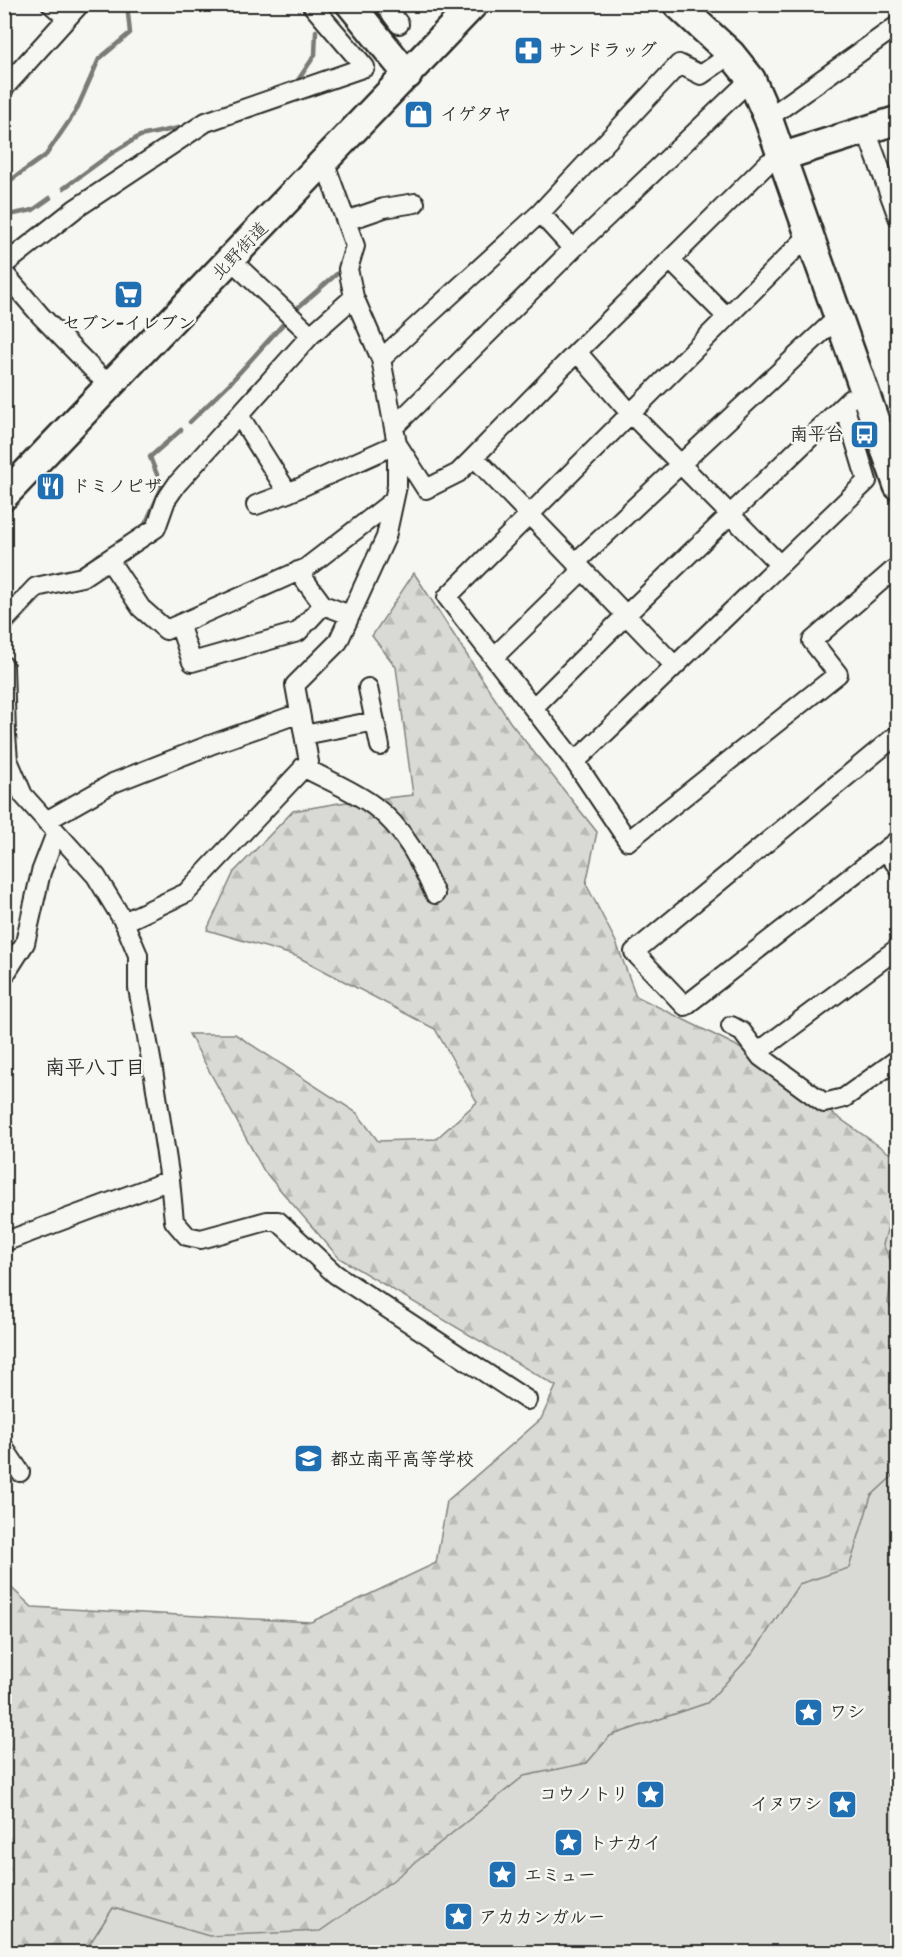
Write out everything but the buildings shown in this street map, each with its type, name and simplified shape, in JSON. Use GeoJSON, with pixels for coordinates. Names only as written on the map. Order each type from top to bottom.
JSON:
{"type":"FeatureCollection","features":[{"type":"Feature","properties":{"kind":"street"},"geometry":{"type":"LineString","coordinates":[[51,4],[67,18]]}},
{"type":"Feature","properties":{"kind":"street"},"geometry":{"type":"LineString","coordinates":[[4,88],[45,46],[80,4]]}},
{"type":"Feature","properties":{"kind":"street"},"geometry":{"type":"LineString","coordinates":[[350,4],[408,75]]}},
{"type":"Feature","properties":{"kind":"street"},"geometry":{"type":"LineString","coordinates":[[384,4],[399,24]]}},
{"type":"Feature","properties":{"kind":"street","name":"北野街道"},"geometry":{"type":"LineString","coordinates":[[4,496],[474,4]]}},
{"type":"Feature","properties":{"kind":"street"},"geometry":{"type":"LineString","coordinates":[[575,762],[867,481],[838,317],[768,118],[751,79],[731,54],[677,4]]}},
{"type":"Feature","properties":{"kind":"street"},"geometry":{"type":"LineString","coordinates":[[4,265],[75,209],[206,122],[364,67],[312,5]]}},
{"type":"Feature","properties":{"kind":"street"},"geometry":{"type":"LineString","coordinates":[[768,118],[897,25]]}},
{"type":"Feature","properties":{"kind":"street"},"geometry":{"type":"LineString","coordinates":[[381,359],[540,213],[679,64],[701,75],[731,54]]}},
{"type":"Feature","properties":{"kind":"street"},"geometry":{"type":"LineString","coordinates":[[256,505],[288,493],[395,435],[573,249],[751,79]]}},
{"type":"Feature","properties":{"kind":"street"},"geometry":{"type":"LineString","coordinates":[[395,435],[426,489],[458,473],[768,163],[897,120]]}},
{"type":"Feature","properties":{"kind":"street"},"geometry":{"type":"LineString","coordinates":[[866,130],[897,214]]}},
{"type":"Feature","properties":{"kind":"street"},"geometry":{"type":"LineString","coordinates":[[124,922],[186,893],[309,762],[296,685],[338,642],[386,537],[397,486],[395,435],[381,359],[354,297],[348,269],[355,246],[324,161]]}},
{"type":"Feature","properties":{"kind":"street"},"geometry":{"type":"LineString","coordinates":[[346,221],[384,208],[415,204]]}},
{"type":"Feature","properties":{"kind":"street"},"geometry":{"type":"LineString","coordinates":[[540,213],[573,249]]}},
{"type":"Feature","properties":{"kind":"street"},"geometry":{"type":"LineString","coordinates":[[809,235],[447,597],[575,762],[628,841],[838,674],[812,640],[897,566]]}},
{"type":"Feature","properties":{"kind":"street"},"geometry":{"type":"LineString","coordinates":[[231,260],[311,335]]}},
{"type":"Feature","properties":{"kind":"street"},"geometry":{"type":"LineString","coordinates":[[670,261],[726,316]]}},
{"type":"Feature","properties":{"kind":"street"},"geometry":{"type":"LineString","coordinates":[[4,273],[41,316],[110,387]]}},
{"type":"Feature","properties":{"kind":"street"},"geometry":{"type":"LineString","coordinates":[[4,621],[36,587],[82,577],[156,528],[166,500],[177,484],[311,335],[354,297]]}},
{"type":"Feature","properties":{"kind":"street"},"geometry":{"type":"LineString","coordinates":[[494,657],[580,566],[681,465],[838,317]]}},
{"type":"Feature","properties":{"kind":"street"},"geometry":{"type":"LineString","coordinates":[[577,352],[630,413],[780,565]]}},
{"type":"Feature","properties":{"kind":"street"},"geometry":{"type":"LineString","coordinates":[[853,396],[896,480]]}},
{"type":"Feature","properties":{"kind":"street"},"geometry":{"type":"LineString","coordinates":[[533,708],[853,396]]}},
{"type":"Feature","properties":{"kind":"street"},"geometry":{"type":"LineString","coordinates":[[239,415],[288,493]]}},
{"type":"Feature","properties":{"kind":"street"},"geometry":{"type":"LineString","coordinates":[[474,457],[675,666]]}},
{"type":"Feature","properties":{"kind":"street"},"geometry":{"type":"LineString","coordinates":[[109,560],[141,608],[166,630],[306,568],[393,501]]}},
{"type":"Feature","properties":{"kind":"street"},"geometry":{"type":"LineString","coordinates":[[298,571],[323,605],[350,615]]}},
{"type":"Feature","properties":{"kind":"street"},"geometry":{"type":"LineString","coordinates":[[179,624],[192,662],[298,632],[323,605]]}},
{"type":"Feature","properties":{"kind":"street"},"geometry":{"type":"LineString","coordinates":[[4,666],[8,760],[23,795],[96,876],[124,922],[138,955],[138,988],[170,1180],[174,1221],[188,1236],[201,1239],[267,1221],[278,1221],[335,1274],[527,1400]]}},
{"type":"Feature","properties":{"kind":"street"},"geometry":{"type":"LineString","coordinates":[[368,687],[380,746]]}},
{"type":"Feature","properties":{"kind":"street"},"geometry":{"type":"LineString","coordinates":[[4,976],[25,943],[51,827],[113,783],[300,713]]}},
{"type":"Feature","properties":{"kind":"street"},"geometry":{"type":"LineString","coordinates":[[304,735],[375,721]]}},
{"type":"Feature","properties":{"kind":"street"},"geometry":{"type":"LineString","coordinates":[[897,734],[634,952],[685,1006],[891,845],[897,867]]}},
{"type":"Feature","properties":{"kind":"street"},"geometry":{"type":"LineString","coordinates":[[303,767],[373,805],[394,824],[417,855],[435,894]]}},
{"type":"Feature","properties":{"kind":"street"},"geometry":{"type":"LineString","coordinates":[[758,1052],[897,948]]}},
{"type":"Feature","properties":{"kind":"street"},"geometry":{"type":"LineString","coordinates":[[732,1026],[742,1032],[758,1052],[824,1103],[844,1098],[897,1059]]}},
{"type":"Feature","properties":{"kind":"street"},"geometry":{"type":"LineString","coordinates":[[4,1242],[170,1180]]}},
{"type":"Feature","properties":{"kind":"street"},"geometry":{"type":"LineString","coordinates":[[4,1448],[20,1472]]}},
{"type":"Feature","properties":{"kind":"green space"},"geometry":{"type":"Polygon","coordinates":[[[414,573],[510,722],[597,832],[586,884],[616,942],[636,996],[735,1045],[889,1153],[897,1151],[898,1234],[888,1303],[898,1315],[897,1942],[327,1952],[5,1952],[4,1581],[32,1607],[311,1622],[436,1563],[447,1501],[541,1419],[556,1386],[339,1258],[264,1171],[189,1034],[235,1034],[357,1113],[378,1141],[436,1139],[477,1102],[435,1029],[296,956],[207,930],[234,872],[293,811],[339,803],[413,795],[396,667],[372,636],[414,573]]]}},
{"type":"Feature","properties":{"kind":"green space"},"geometry":{"type":"Polygon","coordinates":[[[897,1204],[897,1273],[883,1245],[892,1211],[897,1204]]]}},
{"type":"Feature","properties":{"kind":"green space"},"geometry":{"type":"Polygon","coordinates":[[[897,1472],[897,1952],[89,1952],[87,1948],[113,1908],[209,1936],[320,1931],[392,1881],[524,1776],[587,1763],[610,1736],[707,1703],[754,1652],[799,1584],[849,1568],[871,1496],[897,1472]]]}},
{"type":"Feature","properties":{"kind":"waterway"},"geometry":{"type":"LineString","coordinates":[[4,185],[46,155],[76,111],[99,59],[130,33],[127,4]]}},
{"type":"Feature","properties":{"kind":"waterway"},"geometry":{"type":"LineString","coordinates":[[294,86],[315,55],[316,31]]}},
{"type":"Feature","properties":{"kind":"waterway"},"geometry":{"type":"LineString","coordinates":[[64,188],[140,136],[188,126]]}},
{"type":"Feature","properties":{"kind":"waterway"},"geometry":{"type":"LineString","coordinates":[[4,216],[33,210],[50,198]]}},
{"type":"Feature","properties":{"kind":"waterway"},"geometry":{"type":"LineString","coordinates":[[295,310],[339,272],[341,267]]}},
{"type":"Feature","properties":{"kind":"waterway"},"geometry":{"type":"LineString","coordinates":[[190,422],[231,382],[284,323]]}},
{"type":"Feature","properties":{"kind":"waterway"},"geometry":{"type":"LineString","coordinates":[[142,528],[162,487],[150,457],[181,430]]}},
{"type":"Feature","properties":{"kind":"waterway"},"geometry":{"type":"LineString","coordinates":[[76,570],[94,558]]}},
{"type":"Feature","properties":{"kind":"waterway"},"geometry":{"type":"LineString","coordinates":[[7,632],[41,596]]}},
{"type":"Feature","properties":{"kind":"place","name":"サンドラッグ"},"geometry":{"type":"Point","coordinates":[528,50]}},
{"type":"Feature","properties":{"kind":"place","name":"イゲタヤ"},"geometry":{"type":"Point","coordinates":[419,114]}},
{"type":"Feature","properties":{"kind":"place","name":"セブン-イレブン"},"geometry":{"type":"Point","coordinates":[129,294]}},
{"type":"Feature","properties":{"kind":"place","name":"南平台"},"geometry":{"type":"Point","coordinates":[865,434]}},
{"type":"Feature","properties":{"kind":"place","name":"ドミノピザ"},"geometry":{"type":"Point","coordinates":[51,486]}},
{"type":"Feature","properties":{"kind":"place","name":"都立南平高等学校"},"geometry":{"type":"Point","coordinates":[309,1459]}},
{"type":"Feature","properties":{"kind":"place","name":"ワシ"},"geometry":{"type":"Point","coordinates":[808,1712]}},
{"type":"Feature","properties":{"kind":"place","name":"コウノトリ"},"geometry":{"type":"Point","coordinates":[650,1794]}},
{"type":"Feature","properties":{"kind":"place","name":"イヌワシ"},"geometry":{"type":"Point","coordinates":[843,1804]}},
{"type":"Feature","properties":{"kind":"place","name":"トナカイ"},"geometry":{"type":"Point","coordinates":[568,1843]}},
{"type":"Feature","properties":{"kind":"place","name":"エミュー"},"geometry":{"type":"Point","coordinates":[503,1875]}},
{"type":"Feature","properties":{"kind":"place","name":"アカカンガルー"},"geometry":{"type":"Point","coordinates":[458,1917]}},
{"type":"Feature","properties":{"kind":"district","name":"南平八丁目"},"geometry":{"type":"Point","coordinates":[95,1067]}}]}
